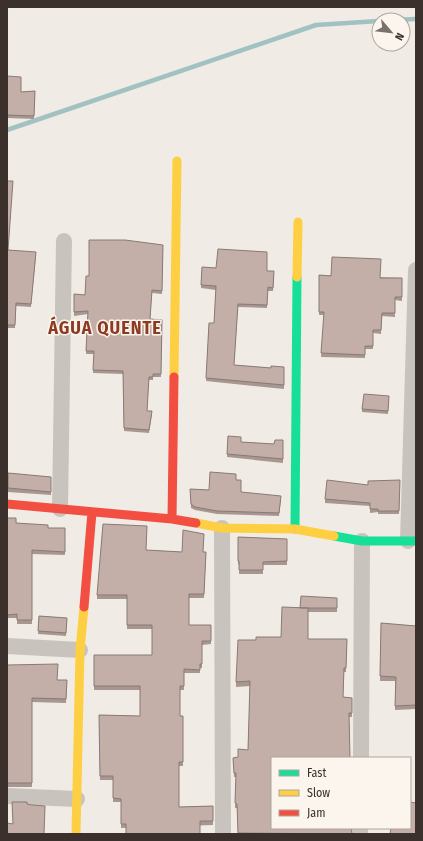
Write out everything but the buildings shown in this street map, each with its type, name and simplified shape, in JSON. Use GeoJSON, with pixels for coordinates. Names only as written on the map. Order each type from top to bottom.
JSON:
{"type":"FeatureCollection","features":[{"type":"Feature","properties":{"kind":"street"},"geometry":{"type":"LineString","coordinates":[[172,519],[177,161]]}},
{"type":"Feature","properties":{"kind":"street"},"geometry":{"type":"LineString","coordinates":[[295,530],[298,222]]}},
{"type":"Feature","properties":{"kind":"street"},"geometry":{"type":"LineString","coordinates":[[60,509],[64,242]]}},
{"type":"Feature","properties":{"kind":"street"},"geometry":{"type":"LineString","coordinates":[[7,504],[172,519],[222,528],[295,530],[362,541],[412,541],[416,270]]}},
{"type":"Feature","properties":{"kind":"street"},"geometry":{"type":"LineString","coordinates":[[76,834],[80,650],[92,512]]}},
{"type":"Feature","properties":{"kind":"street"},"geometry":{"type":"LineString","coordinates":[[222,528],[223,834]]}},
{"type":"Feature","properties":{"kind":"street"},"geometry":{"type":"LineString","coordinates":[[360,757],[362,541]]}},
{"type":"Feature","properties":{"kind":"street"},"geometry":{"type":"LineString","coordinates":[[7,646],[80,650]]}},
{"type":"Feature","properties":{"kind":"street"},"geometry":{"type":"LineString","coordinates":[[7,796],[77,799]]}},
{"type":"Feature","properties":{"kind":"waterway"},"geometry":{"type":"LineString","coordinates":[[411,19],[416,19]]}},
{"type":"Feature","properties":{"kind":"waterway"},"geometry":{"type":"LineString","coordinates":[[7,130],[316,25],[371,22]]}},
{"type":"Feature","properties":{"kind":"traffic: fast"},"geometry":{"type":"LineString","coordinates":[[295,529],[297,277]]}},
{"type":"Feature","properties":{"kind":"traffic: fast"},"geometry":{"type":"LineString","coordinates":[[334,536],[362,541],[416,541]]}},
{"type":"Feature","properties":{"kind":"traffic: slow"},"geometry":{"type":"LineString","coordinates":[[174,377],[177,161]]}},
{"type":"Feature","properties":{"kind":"traffic: slow"},"geometry":{"type":"LineString","coordinates":[[297,277],[298,222]]}},
{"type":"Feature","properties":{"kind":"traffic: slow"},"geometry":{"type":"LineString","coordinates":[[196,523],[222,528],[295,529],[334,536]]}},
{"type":"Feature","properties":{"kind":"traffic: slow"},"geometry":{"type":"LineString","coordinates":[[76,834],[80,650],[84,607]]}},
{"type":"Feature","properties":{"kind":"traffic: jam"},"geometry":{"type":"LineString","coordinates":[[172,519],[174,377]]}},
{"type":"Feature","properties":{"kind":"traffic: jam"},"geometry":{"type":"LineString","coordinates":[[7,504],[172,519],[196,523]]}},
{"type":"Feature","properties":{"kind":"traffic: jam"},"geometry":{"type":"LineString","coordinates":[[84,607],[92,512]]}},
{"type":"Feature","properties":{"kind":"district","name":"ÁGUA QUENTE"},"geometry":{"type":"Point","coordinates":[105,328]}}]}
